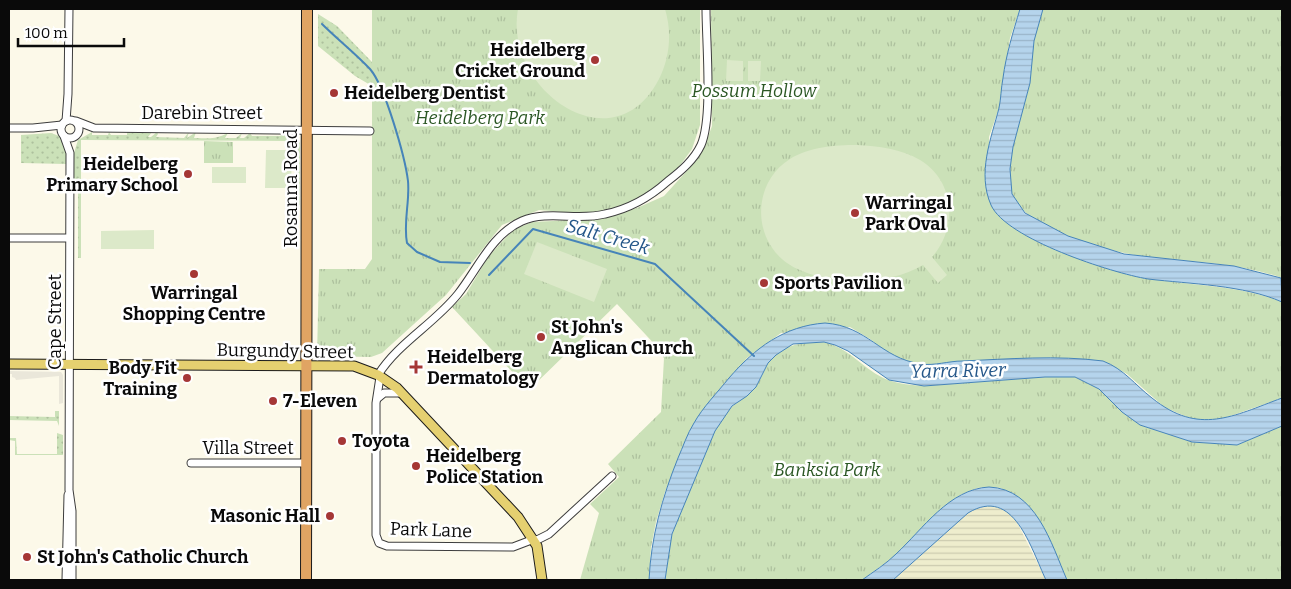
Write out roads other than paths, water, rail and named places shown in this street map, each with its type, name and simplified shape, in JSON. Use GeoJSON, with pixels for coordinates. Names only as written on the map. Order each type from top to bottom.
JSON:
{"type":"FeatureCollection","features":[{"type":"Feature","properties":{"kind":"highway","name":"Rosanna Road"},"geometry":{"type":"LineString","coordinates":[[306,580],[307,9]]}},
{"type":"Feature","properties":{"kind":"main road","name":"Burgundy Street"},"geometry":{"type":"LineString","coordinates":[[9,364],[354,366],[379,376],[402,393],[518,517],[534,540]]}},
{"type":"Feature","properties":{"kind":"main road"},"geometry":{"type":"LineString","coordinates":[[534,540],[540,558],[542,580]]}},
{"type":"Feature","properties":{"kind":"street"},"geometry":{"type":"LineString","coordinates":[[63,135],[68,94],[68,9]]}},
{"type":"Feature","properties":{"kind":"street"},"geometry":{"type":"LineString","coordinates":[[379,376],[390,359],[455,298],[485,256],[506,231],[528,219],[592,217],[625,208],[658,190],[694,156],[703,139],[707,117],[706,9]]}},
{"type":"Feature","properties":{"kind":"street"},"geometry":{"type":"LineString","coordinates":[[33,128],[70,138],[77,136],[80,129],[75,121],[68,94]]}},
{"type":"Feature","properties":{"kind":"street"},"geometry":{"type":"LineString","coordinates":[[9,128],[33,128],[75,121]]}},
{"type":"Feature","properties":{"kind":"street","name":"Darebin Street"},"geometry":{"type":"LineString","coordinates":[[75,121],[94,128],[370,130]]}},
{"type":"Feature","properties":{"kind":"street","name":"Darebin Street"},"geometry":{"type":"LineString","coordinates":[[77,136],[94,128]]}},
{"type":"Feature","properties":{"kind":"street","name":"Cape Street"},"geometry":{"type":"LineString","coordinates":[[63,135],[70,153],[69,490],[66,511],[66,580]]}},
{"type":"Feature","properties":{"kind":"street","name":"Cape Street"},"geometry":{"type":"LineString","coordinates":[[70,153],[77,136]]}},
{"type":"Feature","properties":{"kind":"street"},"geometry":{"type":"LineString","coordinates":[[9,238],[70,238]]}},
{"type":"Feature","properties":{"kind":"street","name":"Park Lane"},"geometry":{"type":"LineString","coordinates":[[379,376],[377,401],[376,535],[379,543],[387,546],[513,547],[534,540]]}},
{"type":"Feature","properties":{"kind":"street"},"geometry":{"type":"LineString","coordinates":[[377,401],[384,393],[402,393]]}},
{"type":"Feature","properties":{"kind":"street","name":"Villa Street"},"geometry":{"type":"LineString","coordinates":[[190,464],[306,463]]}},
{"type":"Feature","properties":{"kind":"street"},"geometry":{"type":"LineString","coordinates":[[534,540],[549,534],[612,476]]}},
{"type":"Feature","properties":{"kind":"street","name":"Cape Street"},"geometry":{"type":"LineString","coordinates":[[69,490],[72,511],[72,580]]}},
{"type":"Feature","properties":{"kind":"water"},"geometry":{"type":"Polygon","coordinates":[[[1020,9],[1043,9],[1034,41],[1030,83],[1013,147],[1010,169],[1012,194],[1025,213],[1068,236],[1124,254],[1234,266],[1281,278],[1282,302],[1251,292],[1148,279],[1110,270],[1038,242],[1001,218],[991,205],[987,193],[985,168],[989,144],[999,108],[1006,61],[1020,9]]]}},
{"type":"Feature","properties":{"kind":"water","name":"Yarra River"},"geometry":{"type":"Polygon","coordinates":[[[825,323],[840,325],[852,330],[907,361],[921,364],[1033,358],[1103,361],[1123,373],[1169,410],[1185,417],[1216,419],[1232,416],[1282,398],[1282,426],[1237,445],[1192,442],[1140,425],[1122,412],[1099,389],[1075,377],[1045,377],[924,386],[889,380],[848,351],[835,345],[824,342],[793,344],[776,355],[768,363],[756,387],[732,406],[715,431],[672,534],[665,580],[649,580],[652,548],[662,503],[678,458],[689,432],[698,417],[729,378],[760,348],[771,340],[796,329],[825,323]]]}},
{"type":"Feature","properties":{"kind":"water"},"geometry":{"type":"Polygon","coordinates":[[[989,487],[1005,490],[1019,497],[1030,508],[1040,520],[1048,535],[1067,580],[1046,580],[1019,524],[1009,514],[997,507],[984,507],[968,513],[893,580],[862,580],[892,558],[949,502],[975,489],[989,487]]]}},
{"type":"Feature","properties":{"kind":"waterway","name":"Salt Creek"},"geometry":{"type":"LineString","coordinates":[[322,24],[370,69],[382,90],[399,139],[408,181],[407,243],[417,252],[440,262],[470,263]]}},
{"type":"Feature","properties":{"kind":"waterway","name":"Salt Creek"},"geometry":{"type":"LineString","coordinates":[[489,275],[533,229],[655,264],[754,356]]}},
{"type":"Feature","properties":{"kind":"place","name":"Heidelberg Cricket Ground"},"geometry":{"type":"Point","coordinates":[595,60]}},
{"type":"Feature","properties":{"kind":"place","name":"Heidelberg Dentist"},"geometry":{"type":"Point","coordinates":[334,93]}},
{"type":"Feature","properties":{"kind":"place","name":"Heidelberg Primary School"},"geometry":{"type":"Point","coordinates":[188,174]}},
{"type":"Feature","properties":{"kind":"place","name":"Warringal Park Oval"},"geometry":{"type":"Point","coordinates":[855,213]}},
{"type":"Feature","properties":{"kind":"place","name":"Warringal Shopping Centre"},"geometry":{"type":"Point","coordinates":[194,274]}},
{"type":"Feature","properties":{"kind":"place","name":"Sports Pavilion"},"geometry":{"type":"Point","coordinates":[764,283]}},
{"type":"Feature","properties":{"kind":"place","name":"St John's Anglican Church"},"geometry":{"type":"Point","coordinates":[541,337]}},
{"type":"Feature","properties":{"kind":"place","name":"Heidelberg Dermatology"},"geometry":{"type":"Point","coordinates":[416,367]}},
{"type":"Feature","properties":{"kind":"place","name":"Body Fit Training"},"geometry":{"type":"Point","coordinates":[187,378]}},
{"type":"Feature","properties":{"kind":"place","name":"7-Eleven"},"geometry":{"type":"Point","coordinates":[273,401]}},
{"type":"Feature","properties":{"kind":"place","name":"Toyota"},"geometry":{"type":"Point","coordinates":[342,441]}},
{"type":"Feature","properties":{"kind":"place","name":"Heidelberg Police Station"},"geometry":{"type":"Point","coordinates":[416,466]}},
{"type":"Feature","properties":{"kind":"place","name":"Masonic Hall"},"geometry":{"type":"Point","coordinates":[330,516]}},
{"type":"Feature","properties":{"kind":"place","name":"St John's Catholic Church"},"geometry":{"type":"Point","coordinates":[27,557]}},
{"type":"Feature","properties":{"kind":"park label","name":"Possum Hollow"},"geometry":{"type":"Point","coordinates":[754,91]}},
{"type":"Feature","properties":{"kind":"park label","name":"Heidelberg Park"},"geometry":{"type":"Point","coordinates":[480,118]}},
{"type":"Feature","properties":{"kind":"park label","name":"Banksia Park"},"geometry":{"type":"Point","coordinates":[827,470]}}]}
